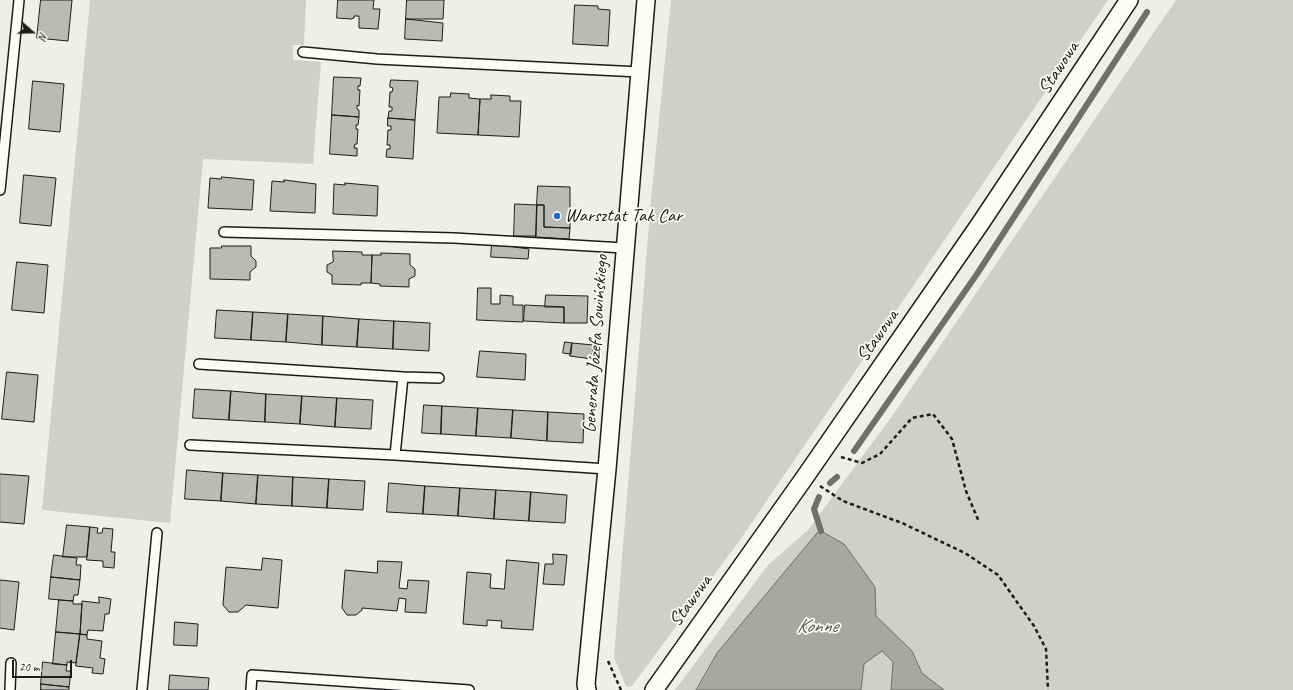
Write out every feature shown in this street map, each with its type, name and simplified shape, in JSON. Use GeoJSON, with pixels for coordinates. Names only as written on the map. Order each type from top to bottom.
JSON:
{"type":"FeatureCollection","features":[{"type":"Feature","properties":{"kind":"street","name":"Generała Józefa Sowińskiego"},"geometry":{"type":"LineString","coordinates":[[587,690],[586,684],[607,469],[624,248],[646,0]]}},
{"type":"Feature","properties":{"kind":"street","name":"Stawowa"},"geometry":{"type":"LineString","coordinates":[[654,690],[805,477],[980,224],[1128,0]]}},
{"type":"Feature","properties":{"kind":"lane"},"geometry":{"type":"LineString","coordinates":[[0,190],[18,0]]}},
{"type":"Feature","properties":{"kind":"lane"},"geometry":{"type":"LineString","coordinates":[[303,52],[385,59],[640,72]]}},
{"type":"Feature","properties":{"kind":"lane"},"geometry":{"type":"LineString","coordinates":[[224,232],[454,238],[624,248]]}},
{"type":"Feature","properties":{"kind":"lane"},"geometry":{"type":"LineString","coordinates":[[199,364],[439,378]]}},
{"type":"Feature","properties":{"kind":"lane"},"geometry":{"type":"LineString","coordinates":[[395,455],[403,377]]}},
{"type":"Feature","properties":{"kind":"lane"},"geometry":{"type":"LineString","coordinates":[[190,445],[395,455],[607,469]]}},
{"type":"Feature","properties":{"kind":"lane"},"geometry":{"type":"LineString","coordinates":[[142,690],[157,533]]}},
{"type":"Feature","properties":{"kind":"lane"},"geometry":{"type":"LineString","coordinates":[[10,690],[11,663]]}},
{"type":"Feature","properties":{"kind":"lane"},"geometry":{"type":"LineString","coordinates":[[251,690],[252,675],[469,690]]}},
{"type":"Feature","properties":{"kind":"path"},"geometry":{"type":"LineString","coordinates":[[842,458],[862,463],[880,454],[888,447],[912,418],[932,414],[952,439],[966,491],[979,522]]}},
{"type":"Feature","properties":{"kind":"path"},"geometry":{"type":"LineString","coordinates":[[805,477],[843,501],[902,523],[965,553],[998,575],[1034,626],[1046,649],[1048,690]]}},
{"type":"Feature","properties":{"kind":"shaded area"},"geometry":{"type":"Polygon","coordinates":[[[90,0],[306,0],[304,45],[293,45],[293,60],[321,62],[313,164],[203,159],[170,523],[42,510],[90,0]]]}},
{"type":"Feature","properties":{"kind":"shaded area"},"geometry":{"type":"Polygon","coordinates":[[[671,0],[1108,0],[740,540],[632,686],[629,687],[626,686],[614,657],[651,200],[671,0]]]}},
{"type":"Feature","properties":{"kind":"shaded area"},"geometry":{"type":"Polygon","coordinates":[[[1176,0],[1293,0],[1293,690],[851,690],[717,653],[696,690],[675,690],[768,565],[808,530],[895,412],[1176,0]]]}},
{"type":"Feature","properties":{"kind":"water","name":"Konne"},"geometry":{"type":"Polygon","coordinates":[[[821,531],[844,544],[875,587],[876,616],[912,651],[922,673],[944,690],[891,690],[893,662],[882,651],[864,664],[861,690],[696,690],[717,653],[817,533],[821,531]]]}},
{"type":"Feature","properties":{"kind":"building"},"geometry":{"type":"Polygon","coordinates":[[[41,0],[72,0],[68,41],[37,38],[41,0]]]}},
{"type":"Feature","properties":{"kind":"building"},"geometry":{"type":"Polygon","coordinates":[[[338,0],[374,0],[373,9],[380,9],[378,29],[359,28],[359,16],[354,16],[354,18],[351,19],[337,18],[338,0]]]}},
{"type":"Feature","properties":{"kind":"building"},"geometry":{"type":"Polygon","coordinates":[[[407,0],[444,0],[443,19],[406,19],[407,0]]]}},
{"type":"Feature","properties":{"kind":"building"},"geometry":{"type":"Polygon","coordinates":[[[575,5],[598,6],[598,9],[610,10],[608,46],[573,44],[575,5]]]}},
{"type":"Feature","properties":{"kind":"building"},"geometry":{"type":"Polygon","coordinates":[[[406,19],[443,23],[442,41],[405,39],[406,19]]]}},
{"type":"Feature","properties":{"kind":"building"},"geometry":{"type":"Polygon","coordinates":[[[334,77],[361,78],[360,86],[358,86],[358,90],[360,90],[359,106],[357,105],[359,117],[332,115],[334,77]]]}},
{"type":"Feature","properties":{"kind":"building"},"geometry":{"type":"Polygon","coordinates":[[[391,80],[418,81],[415,120],[388,118],[389,111],[392,111],[392,107],[389,107],[390,92],[392,92],[393,88],[390,87],[391,80]]]}},
{"type":"Feature","properties":{"kind":"building"},"geometry":{"type":"Polygon","coordinates":[[[33,81],[64,84],[60,132],[29,129],[33,81]]]}},
{"type":"Feature","properties":{"kind":"building"},"geometry":{"type":"Polygon","coordinates":[[[451,93],[469,94],[469,98],[480,99],[478,135],[437,133],[439,97],[450,97],[451,93]]]}},
{"type":"Feature","properties":{"kind":"building"},"geometry":{"type":"Polygon","coordinates":[[[491,95],[510,96],[510,101],[521,101],[519,137],[478,135],[480,99],[491,99],[491,95]]]}},
{"type":"Feature","properties":{"kind":"building"},"geometry":{"type":"Polygon","coordinates":[[[332,115],[359,117],[358,125],[356,125],[356,129],[358,129],[357,144],[355,144],[354,148],[357,148],[357,156],[330,154],[332,115]]]}},
{"type":"Feature","properties":{"kind":"building"},"geometry":{"type":"Polygon","coordinates":[[[388,118],[415,120],[413,159],[386,157],[387,149],[390,149],[390,145],[387,145],[388,130],[391,130],[391,126],[388,126],[388,118]]]}},
{"type":"Feature","properties":{"kind":"building"},"geometry":{"type":"Polygon","coordinates":[[[24,175],[56,178],[51,226],[20,223],[24,175]]]}},
{"type":"Feature","properties":{"kind":"building"},"geometry":{"type":"Polygon","coordinates":[[[222,177],[254,180],[252,210],[208,208],[210,178],[221,179],[222,177]]]}},
{"type":"Feature","properties":{"kind":"building"},"geometry":{"type":"Polygon","coordinates":[[[284,180],[316,184],[315,213],[270,211],[272,181],[284,182],[284,180]]]}},
{"type":"Feature","properties":{"kind":"building"},"geometry":{"type":"Polygon","coordinates":[[[345,183],[378,186],[377,216],[333,214],[334,184],[345,185],[345,183]]]}},
{"type":"Feature","properties":{"kind":"building","name":"Warsztat Tak Car"},"geometry":{"type":"Polygon","coordinates":[[[538,186],[570,187],[570,228],[544,227],[544,205],[537,205],[538,186]]]}},
{"type":"Feature","properties":{"kind":"building"},"geometry":{"type":"Polygon","coordinates":[[[515,204],[537,205],[536,236],[514,236],[515,204]]]}},
{"type":"Feature","properties":{"kind":"building"},"geometry":{"type":"Polygon","coordinates":[[[537,205],[544,205],[544,227],[570,228],[569,239],[536,237],[537,205]]]}},
{"type":"Feature","properties":{"kind":"building"},"geometry":{"type":"Polygon","coordinates":[[[492,244],[529,249],[528,259],[491,257],[492,244]]]}},
{"type":"Feature","properties":{"kind":"building"},"geometry":{"type":"Polygon","coordinates":[[[222,246],[251,246],[251,256],[256,261],[256,267],[250,272],[250,280],[210,279],[210,248],[221,248],[222,246]]]}},
{"type":"Feature","properties":{"kind":"building"},"geometry":{"type":"Polygon","coordinates":[[[333,251],[362,252],[362,255],[372,255],[371,283],[361,283],[361,285],[332,284],[332,275],[327,272],[327,265],[333,262],[333,251]]]}},
{"type":"Feature","properties":{"kind":"building"},"geometry":{"type":"Polygon","coordinates":[[[381,253],[410,254],[410,265],[415,269],[415,276],[409,279],[409,287],[380,286],[380,284],[371,283],[372,255],[381,255],[381,253]]]}},
{"type":"Feature","properties":{"kind":"building"},"geometry":{"type":"Polygon","coordinates":[[[17,262],[48,265],[44,313],[12,310],[17,262]]]}},
{"type":"Feature","properties":{"kind":"building"},"geometry":{"type":"Polygon","coordinates":[[[478,288],[491,288],[491,304],[500,304],[500,295],[513,296],[513,305],[523,305],[523,322],[477,320],[478,288]]]}},
{"type":"Feature","properties":{"kind":"building"},"geometry":{"type":"Polygon","coordinates":[[[546,295],[588,296],[587,323],[564,323],[564,307],[545,307],[546,295]]]}},
{"type":"Feature","properties":{"kind":"building"},"geometry":{"type":"Polygon","coordinates":[[[525,305],[564,307],[564,323],[524,321],[525,305]]]}},
{"type":"Feature","properties":{"kind":"building"},"geometry":{"type":"Polygon","coordinates":[[[217,310],[253,312],[251,340],[215,338],[217,310]]]}},
{"type":"Feature","properties":{"kind":"building"},"geometry":{"type":"Polygon","coordinates":[[[253,312],[288,314],[286,342],[251,340],[253,312]]]}},
{"type":"Feature","properties":{"kind":"building"},"geometry":{"type":"Polygon","coordinates":[[[288,314],[323,316],[322,345],[286,342],[288,314]]]}},
{"type":"Feature","properties":{"kind":"building"},"geometry":{"type":"Polygon","coordinates":[[[323,316],[359,319],[357,347],[322,345],[323,316]]]}},
{"type":"Feature","properties":{"kind":"building"},"geometry":{"type":"Polygon","coordinates":[[[359,319],[394,321],[393,349],[357,347],[359,319]]]}},
{"type":"Feature","properties":{"kind":"building"},"geometry":{"type":"Polygon","coordinates":[[[394,321],[430,323],[429,351],[393,349],[394,321]]]}},
{"type":"Feature","properties":{"kind":"building"},"geometry":{"type":"Polygon","coordinates":[[[565,342],[572,343],[571,354],[563,353],[565,342]]]}},
{"type":"Feature","properties":{"kind":"building"},"geometry":{"type":"Polygon","coordinates":[[[572,343],[593,345],[592,359],[570,356],[572,343]]]}},
{"type":"Feature","properties":{"kind":"building"},"geometry":{"type":"Polygon","coordinates":[[[480,351],[526,354],[525,380],[477,377],[480,351]]]}},
{"type":"Feature","properties":{"kind":"building"},"geometry":{"type":"Polygon","coordinates":[[[7,372],[38,375],[34,422],[2,419],[7,372]]]}},
{"type":"Feature","properties":{"kind":"building"},"geometry":{"type":"Polygon","coordinates":[[[195,389],[231,391],[229,420],[193,418],[195,389]]]}},
{"type":"Feature","properties":{"kind":"building"},"geometry":{"type":"Polygon","coordinates":[[[231,391],[266,394],[265,422],[229,420],[231,391]]]}},
{"type":"Feature","properties":{"kind":"building"},"geometry":{"type":"Polygon","coordinates":[[[266,394],[302,396],[300,424],[265,422],[266,394]]]}},
{"type":"Feature","properties":{"kind":"building"},"geometry":{"type":"Polygon","coordinates":[[[302,396],[337,398],[335,427],[300,424],[302,396]]]}},
{"type":"Feature","properties":{"kind":"building"},"geometry":{"type":"Polygon","coordinates":[[[337,398],[373,400],[371,429],[335,427],[337,398]]]}},
{"type":"Feature","properties":{"kind":"building"},"geometry":{"type":"Polygon","coordinates":[[[424,405],[442,406],[441,434],[422,433],[424,405]]]}},
{"type":"Feature","properties":{"kind":"building"},"geometry":{"type":"Polygon","coordinates":[[[442,406],[478,408],[476,436],[441,434],[442,406]]]}},
{"type":"Feature","properties":{"kind":"building"},"geometry":{"type":"Polygon","coordinates":[[[478,408],[513,410],[511,438],[476,436],[478,408]]]}},
{"type":"Feature","properties":{"kind":"building"},"geometry":{"type":"Polygon","coordinates":[[[513,410],[548,412],[547,441],[511,438],[513,410]]]}},
{"type":"Feature","properties":{"kind":"building"},"geometry":{"type":"Polygon","coordinates":[[[548,412],[584,414],[583,443],[547,441],[548,412]]]}},
{"type":"Feature","properties":{"kind":"building"},"geometry":{"type":"Polygon","coordinates":[[[187,470],[223,473],[221,501],[185,499],[187,470]]]}},
{"type":"Feature","properties":{"kind":"building"},"geometry":{"type":"Polygon","coordinates":[[[223,473],[258,475],[256,504],[221,501],[223,473]]]}},
{"type":"Feature","properties":{"kind":"building"},"geometry":{"type":"Polygon","coordinates":[[[0,474],[29,476],[24,524],[0,522],[0,474]]]}},
{"type":"Feature","properties":{"kind":"building"},"geometry":{"type":"Polygon","coordinates":[[[258,475],[293,477],[292,506],[256,504],[258,475]]]}},
{"type":"Feature","properties":{"kind":"building"},"geometry":{"type":"Polygon","coordinates":[[[293,477],[329,479],[327,508],[292,506],[293,477]]]}},
{"type":"Feature","properties":{"kind":"building"},"geometry":{"type":"Polygon","coordinates":[[[329,479],[365,481],[363,510],[327,508],[329,479]]]}},
{"type":"Feature","properties":{"kind":"building"},"geometry":{"type":"Polygon","coordinates":[[[389,483],[425,486],[423,514],[387,512],[389,483]]]}},
{"type":"Feature","properties":{"kind":"building"},"geometry":{"type":"Polygon","coordinates":[[[425,486],[460,488],[458,516],[423,514],[425,486]]]}},
{"type":"Feature","properties":{"kind":"building"},"geometry":{"type":"Polygon","coordinates":[[[460,488],[496,490],[494,519],[458,516],[460,488]]]}},
{"type":"Feature","properties":{"kind":"building"},"geometry":{"type":"Polygon","coordinates":[[[496,490],[531,492],[529,521],[494,519],[496,490]]]}},
{"type":"Feature","properties":{"kind":"building"},"geometry":{"type":"Polygon","coordinates":[[[531,492],[567,495],[565,523],[529,521],[531,492]]]}},
{"type":"Feature","properties":{"kind":"building"},"geometry":{"type":"Polygon","coordinates":[[[67,525],[90,527],[87,557],[63,557],[67,525]]]}},
{"type":"Feature","properties":{"kind":"building"},"geometry":{"type":"Polygon","coordinates":[[[90,527],[98,528],[97,533],[102,533],[103,528],[113,529],[111,552],[115,552],[114,568],[103,567],[103,561],[87,560],[90,527]]]}},
{"type":"Feature","properties":{"kind":"building"},"geometry":{"type":"Polygon","coordinates":[[[553,554],[567,555],[564,585],[543,584],[545,564],[553,564],[553,554]]]}},
{"type":"Feature","properties":{"kind":"building"},"geometry":{"type":"Polygon","coordinates":[[[54,555],[77,558],[76,565],[81,565],[80,580],[51,577],[54,555]]]}},
{"type":"Feature","properties":{"kind":"building"},"geometry":{"type":"Polygon","coordinates":[[[263,558],[282,560],[278,608],[246,605],[238,612],[229,612],[223,605],[226,567],[261,570],[263,558]]]}},
{"type":"Feature","properties":{"kind":"building"},"geometry":{"type":"Polygon","coordinates":[[[507,560],[539,563],[533,630],[501,628],[502,621],[487,620],[487,626],[463,624],[467,572],[491,574],[490,588],[504,589],[507,560]]]}},
{"type":"Feature","properties":{"kind":"building"},"geometry":{"type":"Polygon","coordinates":[[[378,561],[402,562],[399,588],[407,589],[408,580],[429,581],[426,613],[405,612],[406,599],[399,598],[397,611],[362,608],[362,610],[356,615],[347,615],[342,608],[345,570],[377,573],[378,561]]]}},
{"type":"Feature","properties":{"kind":"building"},"geometry":{"type":"Polygon","coordinates":[[[51,577],[80,580],[78,595],[74,595],[73,601],[49,599],[51,577]]]}},
{"type":"Feature","properties":{"kind":"building"},"geometry":{"type":"Polygon","coordinates":[[[0,580],[19,582],[14,630],[0,628],[0,580]]]}},
{"type":"Feature","properties":{"kind":"building"},"geometry":{"type":"Polygon","coordinates":[[[99,597],[111,599],[109,614],[105,614],[103,631],[88,630],[87,635],[80,634],[82,601],[99,603],[99,597]]]}},
{"type":"Feature","properties":{"kind":"building"},"geometry":{"type":"Polygon","coordinates":[[[59,600],[73,601],[73,604],[82,604],[80,634],[56,632],[59,600]]]}},
{"type":"Feature","properties":{"kind":"building"},"geometry":{"type":"Polygon","coordinates":[[[175,622],[198,624],[197,646],[174,645],[175,622]]]}},
{"type":"Feature","properties":{"kind":"building"},"geometry":{"type":"Polygon","coordinates":[[[56,632],[80,634],[76,663],[67,662],[67,665],[53,664],[56,632]]]}},
{"type":"Feature","properties":{"kind":"building"},"geometry":{"type":"Polygon","coordinates":[[[80,634],[87,635],[87,639],[102,641],[100,658],[105,659],[103,674],[92,673],[93,668],[76,666],[80,634]]]}},
{"type":"Feature","properties":{"kind":"building"},"geometry":{"type":"Polygon","coordinates":[[[43,662],[67,665],[66,671],[71,671],[69,687],[41,684],[43,662]]]}},
{"type":"Feature","properties":{"kind":"building"},"geometry":{"type":"Polygon","coordinates":[[[170,675],[209,678],[208,690],[169,690],[170,675]]]}},
{"type":"Feature","properties":{"kind":"building"},"geometry":{"type":"Polygon","coordinates":[[[41,684],[69,687],[69,690],[41,690],[41,684]]]}},
{"type":"Feature","properties":{"kind":"waterway"},"geometry":{"type":"LineString","coordinates":[[854,451],[977,274],[1147,12]]}},
{"type":"Feature","properties":{"kind":"waterway"},"geometry":{"type":"LineString","coordinates":[[830,483],[837,477]]}},
{"type":"Feature","properties":{"kind":"waterway"},"geometry":{"type":"LineString","coordinates":[[819,497],[814,509],[821,531]]}},
{"type":"Feature","properties":{"kind":"place","name":"Warsztat Tak Car"},"geometry":{"type":"Point","coordinates":[557,216]}}]}
